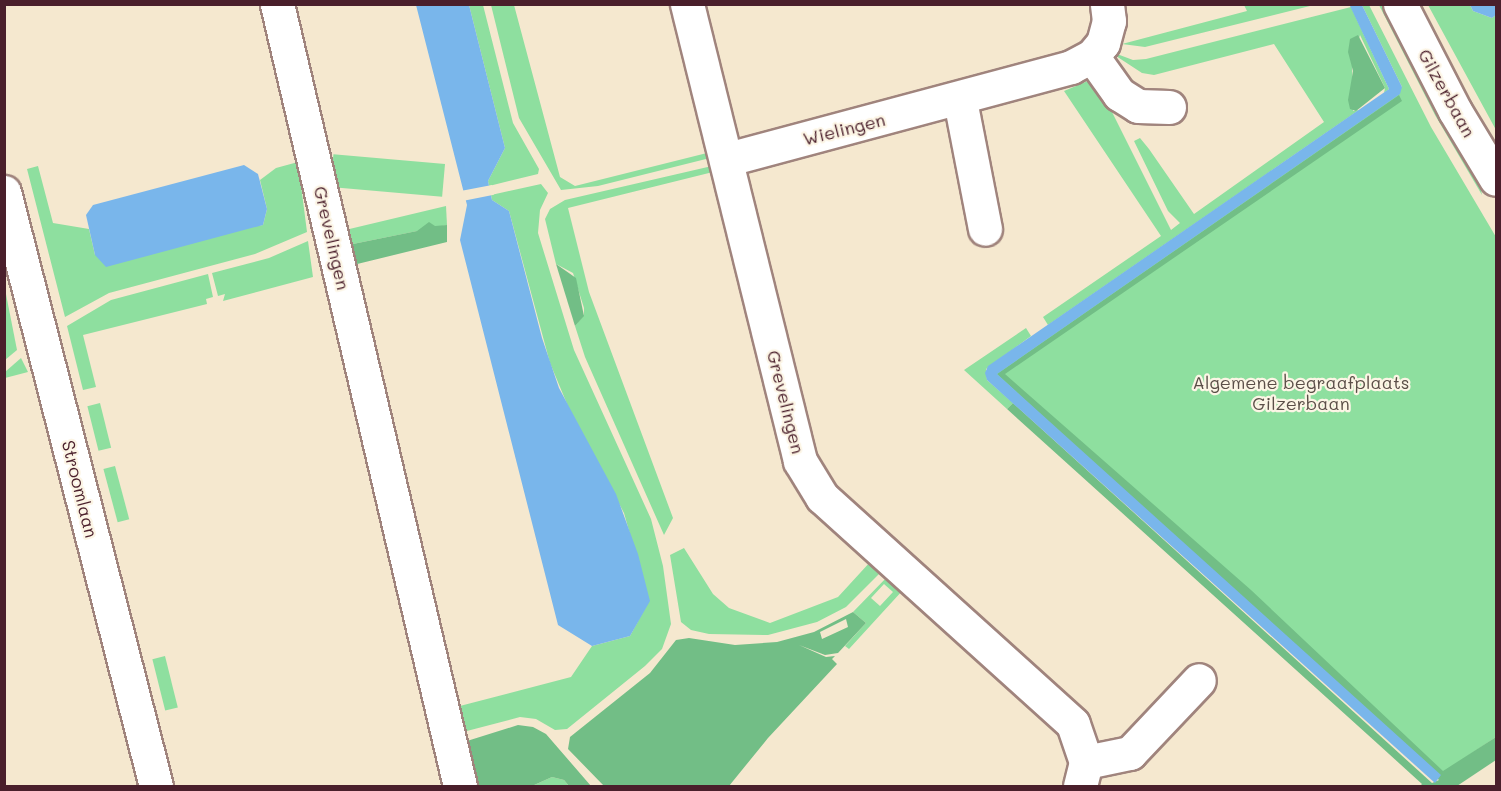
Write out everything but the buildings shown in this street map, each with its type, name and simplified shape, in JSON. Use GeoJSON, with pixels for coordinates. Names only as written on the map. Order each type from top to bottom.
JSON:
{"type":"FeatureCollection","features":[{"type":"Feature","properties":{"kind":"street","name":"Grevelingen"},"geometry":{"type":"LineString","coordinates":[[277,4],[460,786]]}},
{"type":"Feature","properties":{"kind":"street","name":"Grevelingen"},"geometry":{"type":"LineString","coordinates":[[687,4],[728,159],[800,460],[822,496],[1073,724],[1083,774],[1130,753],[1199,680]]}},
{"type":"Feature","properties":{"kind":"street"},"geometry":{"type":"LineString","coordinates":[[1107,4],[1106,32],[1092,56],[1119,94],[1138,105],[1169,107]]}},
{"type":"Feature","properties":{"kind":"street","name":"Gilzerbaan"},"geometry":{"type":"LineString","coordinates":[[1401,4],[1455,111],[1497,179]]}},
{"type":"Feature","properties":{"kind":"street","name":"Wielingen"},"geometry":{"type":"LineString","coordinates":[[728,159],[960,100],[1071,67],[1092,56]]}},
{"type":"Feature","properties":{"kind":"street"},"geometry":{"type":"LineString","coordinates":[[960,100],[985,229]]}},
{"type":"Feature","properties":{"kind":"street","name":"Stroomlaan"},"geometry":{"type":"LineString","coordinates":[[4,192],[156,786]]}},
{"type":"Feature","properties":{"kind":"green space"},"geometry":{"type":"Polygon","coordinates":[[[469,5],[483,5],[513,123],[539,169],[538,174],[489,186],[488,181],[505,148],[469,5]]]}},
{"type":"Feature","properties":{"kind":"green space"},"geometry":{"type":"Polygon","coordinates":[[[491,5],[514,5],[560,177],[575,186],[707,153],[710,158],[598,186],[561,190],[519,118],[491,5]]]}},
{"type":"Feature","properties":{"kind":"green space"},"geometry":{"type":"Polygon","coordinates":[[[1244,5],[1314,5],[1145,47],[1122,44],[1247,11],[1244,5]]]}},
{"type":"Feature","properties":{"kind":"green space","name":"Algemene begraafplaats Gilzerbaan"},"geometry":{"type":"Polygon","coordinates":[[[1362,5],[1369,5],[1431,127],[1496,237],[1496,737],[1433,779],[989,373],[1402,87],[1362,5]]]}},
{"type":"Feature","properties":{"kind":"green space"},"geometry":{"type":"Polygon","coordinates":[[[1379,5],[1386,5],[1480,185],[1482,195],[1435,115],[1379,5]]]}},
{"type":"Feature","properties":{"kind":"green space"},"geometry":{"type":"Polygon","coordinates":[[[1428,5],[1470,5],[1473,11],[1492,18],[1496,15],[1496,130],[1428,5]]]}},
{"type":"Feature","properties":{"kind":"green space"},"geometry":{"type":"Polygon","coordinates":[[[1351,7],[1389,89],[1384,93],[1385,88],[1360,35],[1352,64],[1353,111],[1359,110],[1048,325],[1043,317],[1161,236],[1064,91],[1095,78],[1171,230],[1180,223],[1168,211],[1134,141],[1140,138],[1194,214],[1324,122],[1274,44],[1154,75],[1142,73],[1116,56],[1117,54],[1133,60],[1146,59],[1351,7]]]}},
{"type":"Feature","properties":{"kind":"green space"},"geometry":{"type":"Polygon","coordinates":[[[1358,35],[1385,88],[1356,111],[1350,109],[1348,100],[1353,71],[1348,52],[1350,39],[1358,35]]]}},
{"type":"Feature","properties":{"kind":"green space"},"geometry":{"type":"Polygon","coordinates":[[[1399,95],[1402,101],[1005,374],[1251,590],[1443,771],[1496,737],[1496,760],[1457,786],[1420,786],[1422,784],[1007,409],[1013,403],[1432,783],[1439,780],[997,374],[1399,95]]]}},
{"type":"Feature","properties":{"kind":"green space"},"geometry":{"type":"Polygon","coordinates":[[[333,154],[445,164],[442,197],[331,187],[333,154]]]}},
{"type":"Feature","properties":{"kind":"green space"},"geometry":{"type":"Polygon","coordinates":[[[298,162],[307,232],[255,254],[109,293],[65,317],[27,169],[38,166],[53,223],[89,229],[95,255],[263,225],[267,209],[260,180],[276,168],[298,162]]]}},
{"type":"Feature","properties":{"kind":"green space"},"geometry":{"type":"Polygon","coordinates":[[[712,166],[713,172],[568,208],[589,292],[673,518],[664,535],[585,357],[575,326],[584,315],[584,308],[573,273],[556,264],[545,219],[550,209],[565,200],[712,166]]]}},
{"type":"Feature","properties":{"kind":"green space"},"geometry":{"type":"Polygon","coordinates":[[[541,184],[548,193],[540,210],[538,233],[574,350],[651,519],[663,566],[671,624],[662,649],[645,666],[567,729],[555,730],[536,719],[520,717],[463,732],[456,707],[571,677],[592,646],[630,636],[649,601],[624,513],[570,411],[550,363],[509,211],[492,200],[491,195],[541,184]]]}},
{"type":"Feature","properties":{"kind":"green space"},"geometry":{"type":"Polygon","coordinates":[[[446,206],[447,225],[343,246],[341,231],[446,206]]]}},
{"type":"Feature","properties":{"kind":"green space"},"geometry":{"type":"Polygon","coordinates":[[[429,222],[435,226],[447,225],[447,242],[345,267],[343,246],[417,231],[429,222]]]}},
{"type":"Feature","properties":{"kind":"green space"},"geometry":{"type":"Polygon","coordinates":[[[308,241],[313,277],[223,301],[225,294],[218,296],[212,273],[269,258],[308,241]]]}},
{"type":"Feature","properties":{"kind":"green space"},"geometry":{"type":"Polygon","coordinates":[[[556,264],[576,278],[584,316],[575,326],[556,264]]]}},
{"type":"Feature","properties":{"kind":"green space"},"geometry":{"type":"Polygon","coordinates":[[[208,274],[213,297],[206,299],[207,304],[83,335],[96,387],[83,390],[67,326],[111,300],[208,274]]]}},
{"type":"Feature","properties":{"kind":"green space"},"geometry":{"type":"Polygon","coordinates":[[[4,284],[17,350],[5,360],[4,360],[4,284]]]}},
{"type":"Feature","properties":{"kind":"green space"},"geometry":{"type":"Polygon","coordinates":[[[1026,328],[1031,336],[986,369],[987,380],[1013,403],[1007,409],[964,370],[1026,328]]]}},
{"type":"Feature","properties":{"kind":"green space"},"geometry":{"type":"Polygon","coordinates":[[[21,358],[28,372],[5,378],[5,372],[21,358]]]}},
{"type":"Feature","properties":{"kind":"green space"},"geometry":{"type":"Polygon","coordinates":[[[100,403],[111,448],[99,451],[87,406],[100,403]]]}},
{"type":"Feature","properties":{"kind":"green space"},"geometry":{"type":"Polygon","coordinates":[[[115,466],[129,519],[118,522],[103,469],[115,466]]]}},
{"type":"Feature","properties":{"kind":"green space"},"geometry":{"type":"Polygon","coordinates":[[[684,548],[713,594],[729,608],[770,623],[838,597],[871,561],[882,571],[846,607],[817,622],[768,635],[709,634],[691,630],[681,622],[670,555],[684,548]]]}},
{"type":"Feature","properties":{"kind":"green space"},"geometry":{"type":"Polygon","coordinates":[[[888,576],[903,590],[849,649],[845,646],[866,623],[853,612],[888,576]],[[884,584],[871,598],[880,606],[893,592],[884,584]]]}},
{"type":"Feature","properties":{"kind":"green space"},"geometry":{"type":"Polygon","coordinates":[[[853,612],[866,623],[838,653],[825,655],[799,645],[826,657],[835,656],[832,659],[837,664],[768,738],[729,786],[604,786],[568,749],[570,737],[650,673],[676,640],[689,638],[735,645],[777,642],[814,632],[853,612]],[[846,619],[820,632],[822,639],[848,627],[846,619]]]}},
{"type":"Feature","properties":{"kind":"green space"},"geometry":{"type":"Polygon","coordinates":[[[165,656],[178,707],[165,711],[152,659],[165,656]]]}},
{"type":"Feature","properties":{"kind":"green space"},"geometry":{"type":"Polygon","coordinates":[[[518,725],[533,727],[546,734],[591,786],[569,786],[564,780],[552,777],[532,786],[478,786],[467,741],[518,725]]]}},
{"type":"Feature","properties":{"kind":"green space"},"geometry":{"type":"Polygon","coordinates":[[[552,777],[564,780],[569,786],[532,786],[552,777]]]}},
{"type":"Feature","properties":{"kind":"water"},"geometry":{"type":"Polygon","coordinates":[[[416,5],[469,5],[505,148],[488,181],[492,200],[509,211],[542,338],[559,388],[616,494],[638,554],[650,601],[630,636],[592,646],[558,625],[460,240],[467,205],[416,5]]]}},
{"type":"Feature","properties":{"kind":"water"},"geometry":{"type":"Polygon","coordinates":[[[1362,5],[1402,87],[1400,94],[997,374],[1441,775],[1435,783],[987,380],[985,373],[988,366],[1389,89],[1350,6],[1362,5]]]}},
{"type":"Feature","properties":{"kind":"water"},"geometry":{"type":"Polygon","coordinates":[[[1470,5],[1496,5],[1496,15],[1492,18],[1473,11],[1470,5]]]}},
{"type":"Feature","properties":{"kind":"water"},"geometry":{"type":"Polygon","coordinates":[[[244,165],[258,174],[267,209],[263,225],[106,267],[95,255],[86,215],[93,205],[244,165]]]}},
{"type":"Feature","properties":{"kind":"pier"},"geometry":{"type":"Polygon","coordinates":[[[492,185],[494,195],[462,201],[461,191],[492,185]]]}}]}
